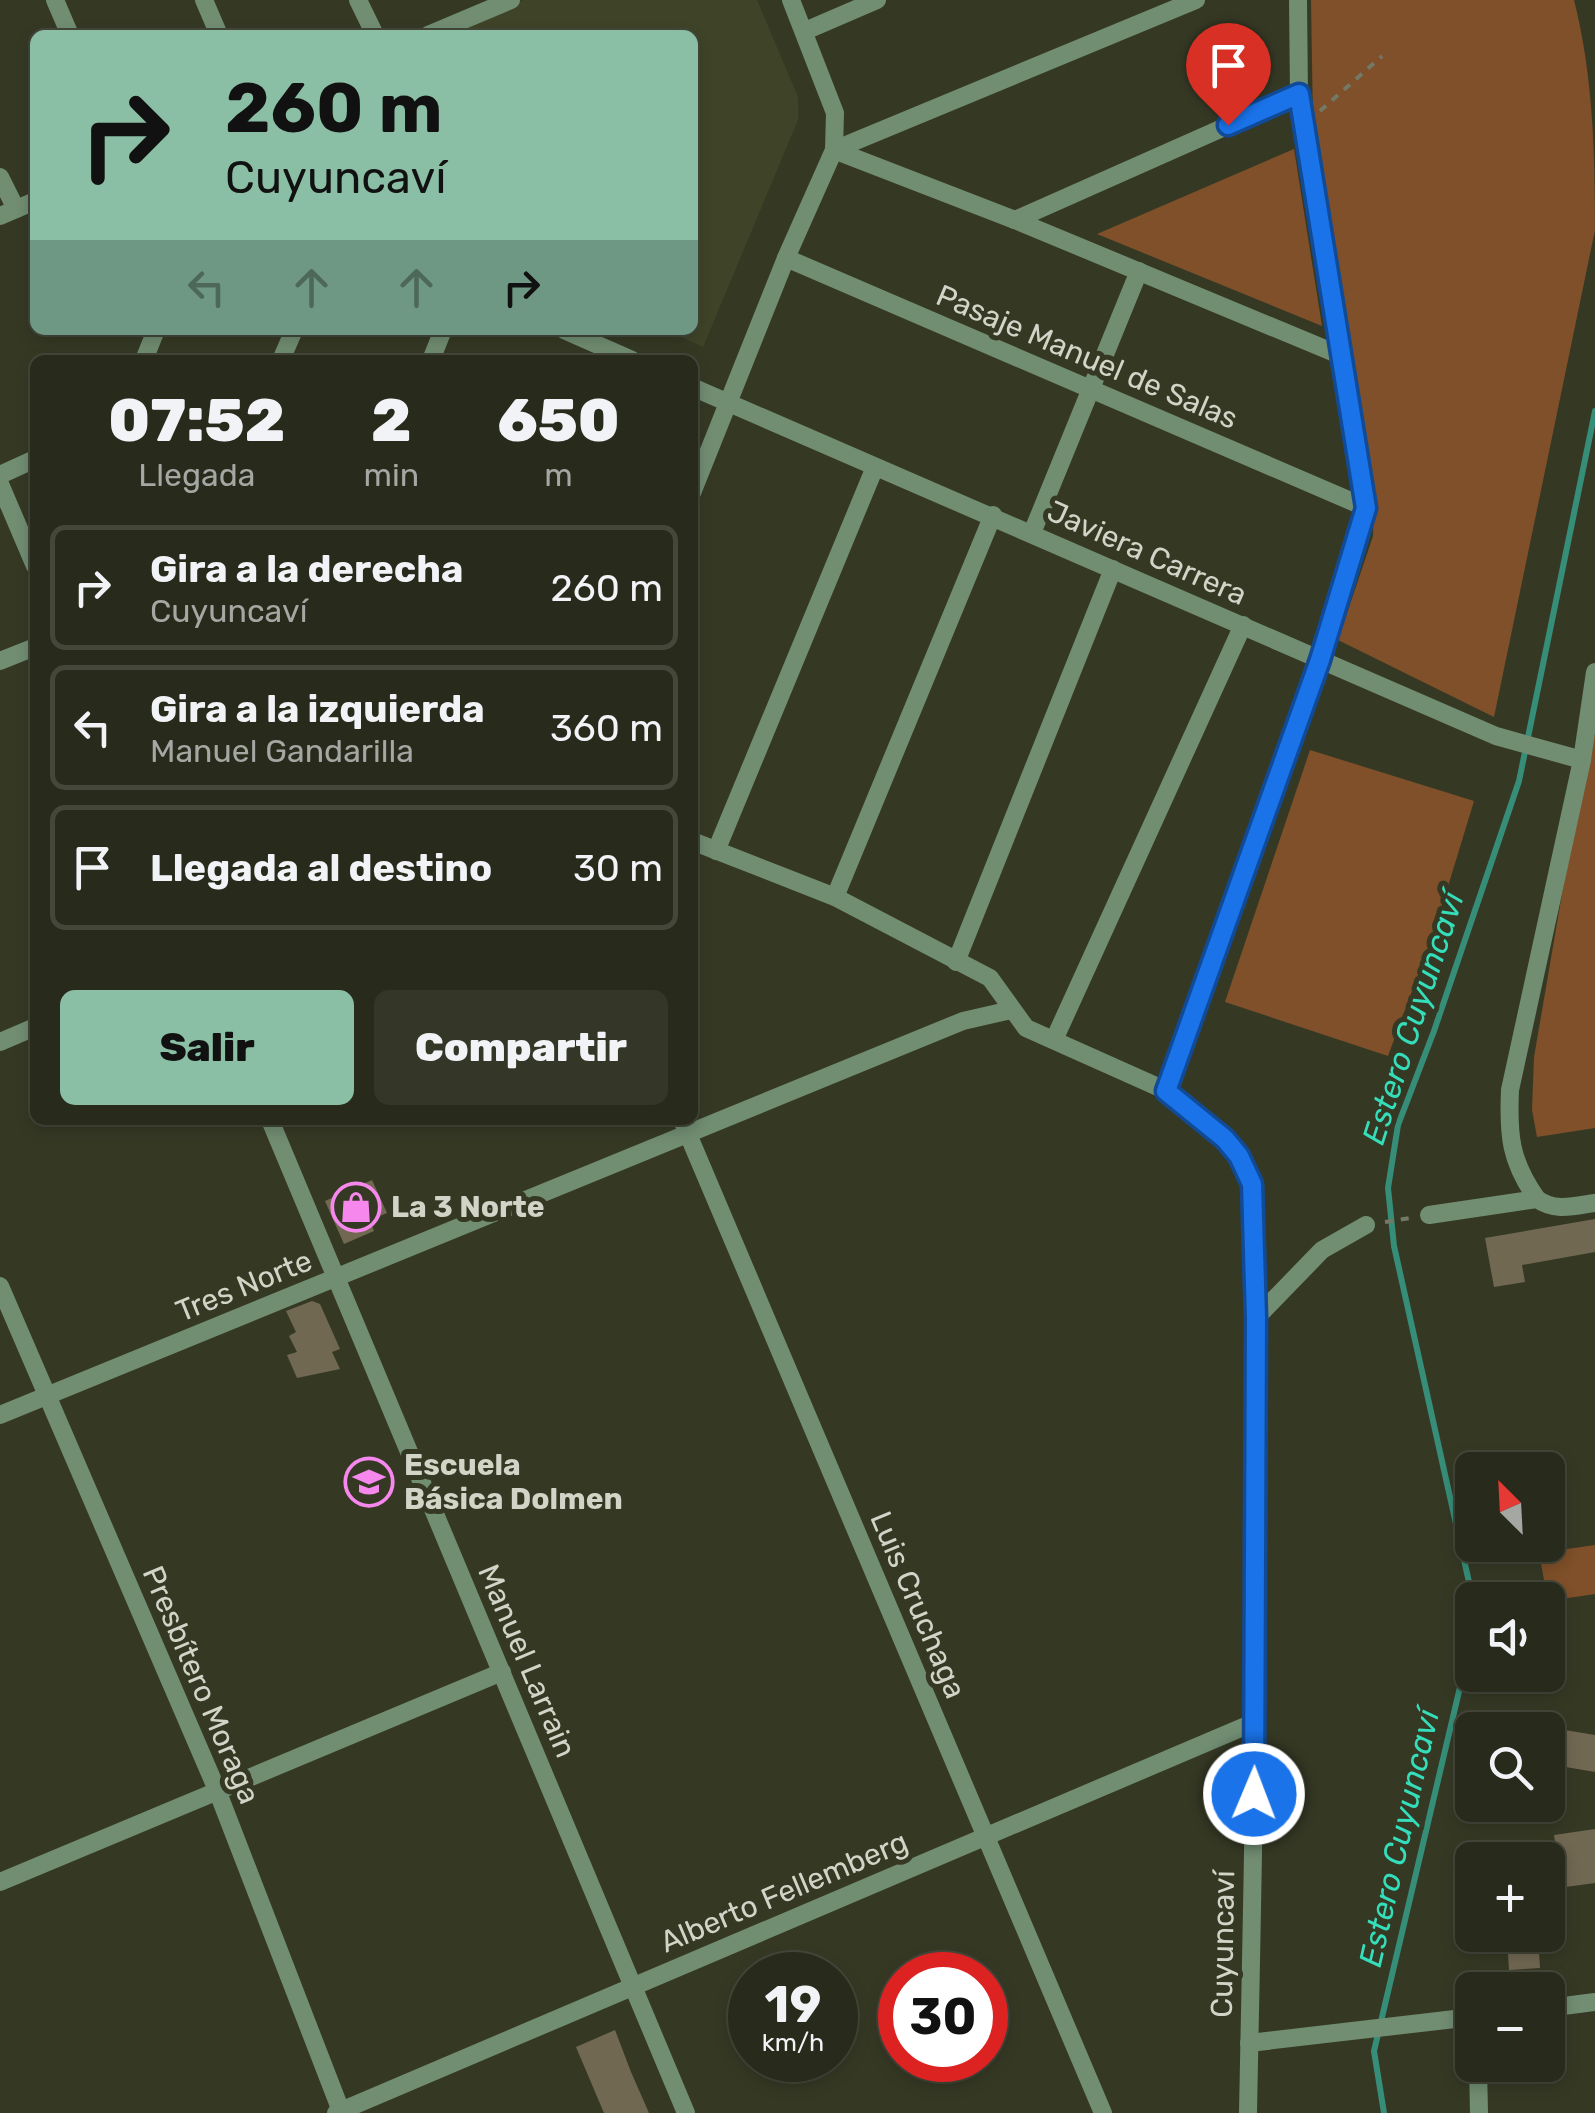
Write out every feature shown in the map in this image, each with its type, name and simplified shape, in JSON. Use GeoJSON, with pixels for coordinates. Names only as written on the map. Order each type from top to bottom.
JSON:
{"type":"FeatureCollection","features":[{"type":"Feature","properties":{"kind":"street"},"geometry":{"type":"LineString","coordinates":[[55,0],[68,30]]}},
{"type":"Feature","properties":{"kind":"street"},"geometry":{"type":"LineString","coordinates":[[204,0],[217,30]]}},
{"type":"Feature","properties":{"kind":"street"},"geometry":{"type":"LineString","coordinates":[[358,0],[373,30]]}},
{"type":"Feature","properties":{"kind":"street"},"geometry":{"type":"LineString","coordinates":[[698,477],[834,150],[835,114],[791,0]]}},
{"type":"Feature","properties":{"kind":"street"},"geometry":{"type":"LineString","coordinates":[[805,31],[877,0]]}},
{"type":"Feature","properties":{"kind":"street"},"geometry":{"type":"LineString","coordinates":[[834,150],[1154,9],[1196,0]]}},
{"type":"Feature","properties":{"kind":"street"},"geometry":{"type":"LineString","coordinates":[[1166,1091],[1320,660],[1366,508],[1299,94],[1298,0]]}},
{"type":"Feature","properties":{"kind":"street"},"geometry":{"type":"LineString","coordinates":[[439,30],[506,1]]}},
{"type":"Feature","properties":{"kind":"street"},"geometry":{"type":"LineString","coordinates":[[1015,220],[1299,94]]}},
{"type":"Feature","properties":{"kind":"street"},"geometry":{"type":"LineString","coordinates":[[834,150],[1015,220],[1342,356]]}},
{"type":"Feature","properties":{"kind":"street"},"geometry":{"type":"LineString","coordinates":[[0,177],[8,212]]}},
{"type":"Feature","properties":{"kind":"street","name":"Pasaje Manuel de Salas"},"geometry":{"type":"LineString","coordinates":[[786,258],[1366,508]]}},
{"type":"Feature","properties":{"kind":"street"},"geometry":{"type":"LineString","coordinates":[[1032,533],[1139,271]]}},
{"type":"Feature","properties":{"kind":"street"},"geometry":{"type":"LineString","coordinates":[[576,335],[621,355]]}},
{"type":"Feature","properties":{"kind":"street"},"geometry":{"type":"LineString","coordinates":[[586,355],[592,342]]}},
{"type":"Feature","properties":{"kind":"street","name":"Javiera Carrera"},"geometry":{"type":"LineString","coordinates":[[698,390],[1496,736],[1582,760]]}},
{"type":"Feature","properties":{"kind":"street"},"geometry":{"type":"LineString","coordinates":[[0,476],[30,461]]}},
{"type":"Feature","properties":{"kind":"street"},"geometry":{"type":"LineString","coordinates":[[716,851],[874,467]]}},
{"type":"Feature","properties":{"kind":"street"},"geometry":{"type":"LineString","coordinates":[[0,484],[30,554]]}},
{"type":"Feature","properties":{"kind":"street"},"geometry":{"type":"LineString","coordinates":[[835,897],[993,516]]}},
{"type":"Feature","properties":{"kind":"street"},"geometry":{"type":"LineString","coordinates":[[956,962],[1114,569]]}},
{"type":"Feature","properties":{"kind":"street"},"geometry":{"type":"LineString","coordinates":[[1054,1040],[1243,626]]}},
{"type":"Feature","properties":{"kind":"street"},"geometry":{"type":"LineString","coordinates":[[0,661],[30,649]]}},
{"type":"Feature","properties":{"kind":"street"},"geometry":{"type":"LineString","coordinates":[[1595,672],[1582,760],[1510,1090],[1508,1134],[1517,1168],[1536,1200],[1547,1207],[1563,1208],[1595,1203]]}},
{"type":"Feature","properties":{"kind":"street","name":"Cuyuncaví"},"geometry":{"type":"LineString","coordinates":[[698,844],[835,897],[990,978],[1026,1028],[1166,1091],[1225,1139],[1247,1170],[1252,1184],[1256,1318],[1248,2113]]}},
{"type":"Feature","properties":{"kind":"street","name":"Tres Norte"},"geometry":{"type":"LineString","coordinates":[[698,1122],[963,1020],[1011,1010]]}},
{"type":"Feature","properties":{"kind":"street"},"geometry":{"type":"LineString","coordinates":[[0,1042],[30,1029]]}},
{"type":"Feature","properties":{"kind":"street","name":"Manuel Larrain"},"geometry":{"type":"LineString","coordinates":[[272,1125],[686,2113]]}},
{"type":"Feature","properties":{"kind":"street","name":"Tres Norte"},"geometry":{"type":"LineString","coordinates":[[0,1415],[336,1278],[685,1127]]}},
{"type":"Feature","properties":{"kind":"street","name":"Luis Cruchaga"},"geometry":{"type":"LineString","coordinates":[[685,1127],[1103,2113]]}},
{"type":"Feature","properties":{"kind":"street"},"geometry":{"type":"LineString","coordinates":[[1430,1215],[1536,1200]]}},
{"type":"Feature","properties":{"kind":"street"},"geometry":{"type":"LineString","coordinates":[[1256,1318],[1322,1250],[1366,1224]]}},
{"type":"Feature","properties":{"kind":"street","name":"Presbítero Moraga"},"geometry":{"type":"LineString","coordinates":[[0,1286],[217,1790],[338,2112]]}},
{"type":"Feature","properties":{"kind":"street"},"geometry":{"type":"LineString","coordinates":[[0,1882],[502,1672]]}},
{"type":"Feature","properties":{"kind":"street","name":"Alberto Fellemberg"},"geometry":{"type":"LineString","coordinates":[[338,2112],[1254,1722]]}},
{"type":"Feature","properties":{"kind":"street"},"geometry":{"type":"LineString","coordinates":[[1565,2006],[1595,2002]]}},
{"type":"Feature","properties":{"kind":"street"},"geometry":{"type":"LineString","coordinates":[[1249,2043],[1455,2019]]}},
{"type":"Feature","properties":{"kind":"street"},"geometry":{"type":"LineString","coordinates":[[1478,2082],[1479,2113]]}},
{"type":"Feature","properties":{"kind":"path"},"geometry":{"type":"LineString","coordinates":[[1304,123],[1382,56]]}},
{"type":"Feature","properties":{"kind":"path"},"geometry":{"type":"LineString","coordinates":[[1366,1224],[1430,1215]]}},
{"type":"Feature","properties":{"kind":"shaded area"},"geometry":{"type":"Polygon","coordinates":[[[523,0],[757,0],[798,97],[798,120],[703,347],[677,335],[698,335],[698,30],[454,30],[523,0]]]}},
{"type":"Feature","properties":{"kind":"shaded area"},"geometry":{"type":"Polygon","coordinates":[[[1311,0],[1574,0],[1592,114],[1595,230],[1494,717],[1338,640],[1373,536],[1374,491],[1313,123],[1311,0]]]}},
{"type":"Feature","properties":{"kind":"shaded area"},"geometry":{"type":"Polygon","coordinates":[[[1294,149],[1322,326],[1097,234],[1294,149]]]}},
{"type":"Feature","properties":{"kind":"shaded area"},"geometry":{"type":"Polygon","coordinates":[[[1595,736],[1595,1128],[1537,1137],[1532,1110],[1534,1057],[1589,737],[1595,736]]]}},
{"type":"Feature","properties":{"kind":"shaded area"},"geometry":{"type":"Polygon","coordinates":[[[1310,750],[1474,801],[1435,929],[1388,1056],[1225,1002],[1310,750]]]}},
{"type":"Feature","properties":{"kind":"shaded area"},"geometry":{"type":"Polygon","coordinates":[[[1595,1545],[1595,1594],[1565,1598],[1565,1582],[1544,1582],[1541,1562],[1565,1562],[1565,1549],[1595,1545]]]}},
{"type":"Feature","properties":{"kind":"building","name":"La 3 Norte"},"geometry":{"type":"Polygon","coordinates":[[[372,1180],[387,1213],[370,1220],[374,1231],[344,1244],[325,1201],[372,1180]]]}},
{"type":"Feature","properties":{"kind":"building"},"geometry":{"type":"Polygon","coordinates":[[[1595,1219],[1595,1252],[1522,1265],[1525,1282],[1494,1287],[1485,1238],[1595,1219]]]}},
{"type":"Feature","properties":{"kind":"building"},"geometry":{"type":"Polygon","coordinates":[[[312,1301],[320,1304],[340,1349],[332,1352],[340,1369],[297,1378],[287,1355],[297,1352],[289,1336],[296,1332],[286,1311],[312,1301]]]}},
{"type":"Feature","properties":{"kind":"building"},"geometry":{"type":"Polygon","coordinates":[[[1565,1730],[1595,1735],[1595,1772],[1565,1767],[1565,1730]]]}},
{"type":"Feature","properties":{"kind":"building"},"geometry":{"type":"Polygon","coordinates":[[[1595,1829],[1595,1883],[1565,1887],[1565,1842],[1555,1842],[1554,1835],[1595,1829]]]}},
{"type":"Feature","properties":{"kind":"building"},"geometry":{"type":"Polygon","coordinates":[[[1508,1952],[1539,1952],[1540,1968],[1509,1970],[1508,1952]]]}},
{"type":"Feature","properties":{"kind":"building"},"geometry":{"type":"Polygon","coordinates":[[[615,2030],[649,2113],[604,2113],[576,2047],[615,2030]]]}},
{"type":"Feature","properties":{"kind":"waterway","name":"Estero Cuyuncaví"},"geometry":{"type":"LineString","coordinates":[[1384,2113],[1374,2051],[1470,1645],[1471,1591],[1394,1246],[1388,1188],[1398,1125],[1519,781],[1595,411]]}},
{"type":"Feature","properties":{"kind":"place","name":"La 3 Norte"},"geometry":{"type":"Point","coordinates":[356,1207]}},
{"type":"Feature","properties":{"kind":"place","name":"Escuela Básica Dolmen"},"geometry":{"type":"Point","coordinates":[369,1482]}},
{"type":"Feature","properties":{"kind":"route"},"geometry":{"type":"LineString","coordinates":[[1228,125],[1299,94],[1366,508],[1320,660],[1166,1091],[1225,1139],[1239,1156],[1252,1184],[1256,1318],[1254,1794]]}}]}
